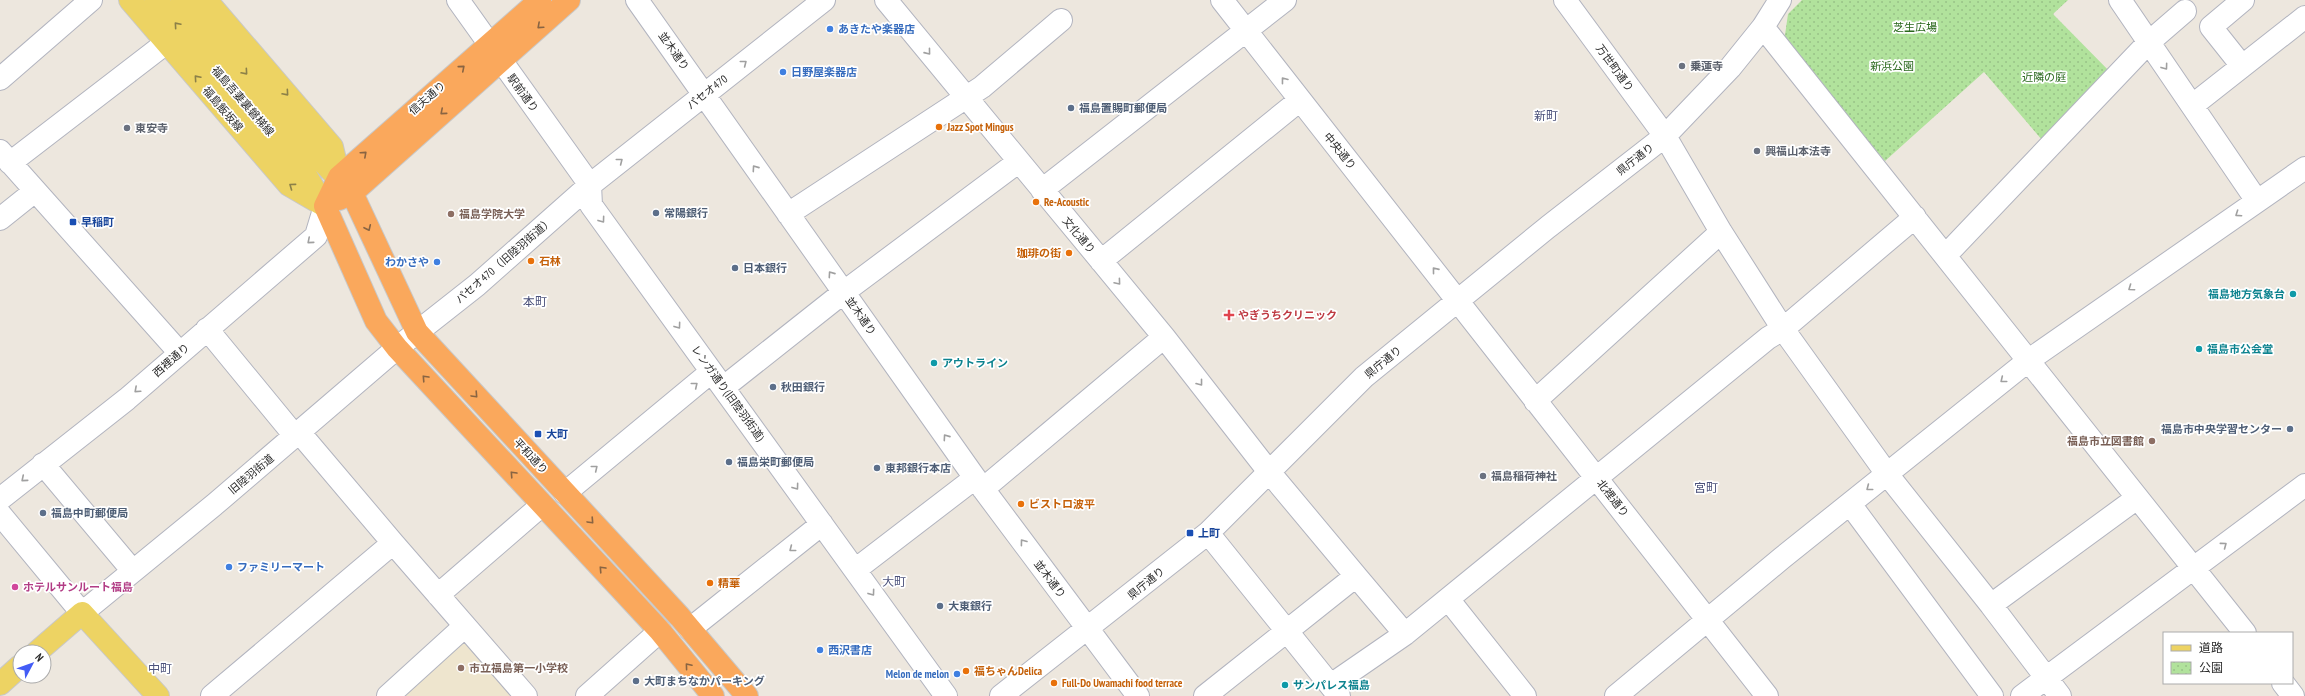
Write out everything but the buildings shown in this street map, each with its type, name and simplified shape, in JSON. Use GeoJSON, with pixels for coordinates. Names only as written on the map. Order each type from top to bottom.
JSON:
{"type":"FeatureCollection","features":[{"type":"Feature","properties":{"kind":"highway","name":"信夫通り"},"geometry":{"type":"LineString","coordinates":[[495,53],[540,0]]}},
{"type":"Feature","properties":{"kind":"highway","name":"信夫通り"},"geometry":{"type":"LineString","coordinates":[[325,206],[346,185],[495,53],[570,0]]}},
{"type":"Feature","properties":{"kind":"highway","name":"平和通り"},"geometry":{"type":"LineString","coordinates":[[346,185],[417,332],[690,629],[747,696]]}},
{"type":"Feature","properties":{"kind":"highway"},"geometry":{"type":"LineString","coordinates":[[325,206],[376,321],[397,348],[660,631],[713,696]]}},
{"type":"Feature","properties":{"kind":"main road","name":"福島飯坂線"},"geometry":{"type":"LineString","coordinates":[[130,0],[289,185],[325,206]]}},
{"type":"Feature","properties":{"kind":"main road","name":"福島吾妻裏磐梯線"},"geometry":{"type":"LineString","coordinates":[[156,0],[304,172],[325,206]]}},
{"type":"Feature","properties":{"kind":"main road","name":"福島吾妻裏磐梯線"},"geometry":{"type":"LineString","coordinates":[[182,0],[319,158],[346,185]]}},
{"type":"Feature","properties":{"kind":"main road"},"geometry":{"type":"LineString","coordinates":[[206,0],[332,147],[346,185]]}},
{"type":"Feature","properties":{"kind":"main road"},"geometry":{"type":"LineString","coordinates":[[46,644],[82,613],[158,696]]}},
{"type":"Feature","properties":{"kind":"main road"},"geometry":{"type":"LineString","coordinates":[[0,684],[12,673]]}},
{"type":"Feature","properties":{"kind":"street"},"geometry":{"type":"LineString","coordinates":[[0,79],[91,0]]}},
{"type":"Feature","properties":{"kind":"street","name":"駅前通り"},"geometry":{"type":"LineString","coordinates":[[458,0],[590,185]]}},
{"type":"Feature","properties":{"kind":"street","name":"並木通り"},"geometry":{"type":"LineString","coordinates":[[637,0],[979,483],[1138,696]]}},
{"type":"Feature","properties":{"kind":"street","name":"パセオ470"},"geometry":{"type":"LineString","coordinates":[[590,185],[824,0]]}},
{"type":"Feature","properties":{"kind":"street","name":"文化通り"},"geometry":{"type":"LineString","coordinates":[[886,0],[1018,162],[1164,337],[1270,473],[1405,634]]}},
{"type":"Feature","properties":{"kind":"street","name":"中央通り"},"geometry":{"type":"LineString","coordinates":[[1222,0],[1459,300]]}},
{"type":"Feature","properties":{"kind":"street"},"geometry":{"type":"LineString","coordinates":[[1042,190],[1285,0]]}},
{"type":"Feature","properties":{"kind":"street","name":"万世町通り"},"geometry":{"type":"LineString","coordinates":[[1565,0],[1665,136],[1721,232],[1783,329],[1887,474],[1991,605],[2060,696]]}},
{"type":"Feature","properties":{"kind":"street"},"geometry":{"type":"LineString","coordinates":[[2120,0],[2257,201]]}},
{"type":"Feature","properties":{"kind":"street"},"geometry":{"type":"LineString","coordinates":[[2242,66],[2210,27],[2243,0]]}},
{"type":"Feature","properties":{"kind":"street"},"geometry":{"type":"LineString","coordinates":[[1768,9],[1915,217],[2244,632]]}},
{"type":"Feature","properties":{"kind":"street","name":"県庁通り"},"geometry":{"type":"LineString","coordinates":[[1001,696],[1088,630],[1208,534],[1364,377],[1548,227],[1665,136],[1730,68],[1768,9]]}},
{"type":"Feature","properties":{"kind":"street"},"geometry":{"type":"LineString","coordinates":[[1946,255],[2148,43],[2185,11]]}},
{"type":"Feature","properties":{"kind":"street"},"geometry":{"type":"LineString","coordinates":[[2193,105],[2305,17]]}},
{"type":"Feature","properties":{"kind":"street"},"geometry":{"type":"LineString","coordinates":[[788,214],[982,87],[1061,20]]}},
{"type":"Feature","properties":{"kind":"street"},"geometry":{"type":"LineString","coordinates":[[166,43],[5,157],[179,352]]}},
{"type":"Feature","properties":{"kind":"street"},"geometry":{"type":"LineString","coordinates":[[1101,261],[1300,100]]}},
{"type":"Feature","properties":{"kind":"street"},"geometry":{"type":"LineString","coordinates":[[565,492],[718,379],[844,292],[1018,162]]}},
{"type":"Feature","properties":{"kind":"street"},"geometry":{"type":"LineString","coordinates":[[1616,696],[1850,504],[2029,360],[2305,168]]}},
{"type":"Feature","properties":{"kind":"street","name":"パセオ470（旧陸羽街道）"},"geometry":{"type":"LineString","coordinates":[[417,332],[477,285],[590,185]]}},
{"type":"Feature","properties":{"kind":"street","name":"レンガ通り(旧陸羽街道)"},"geometry":{"type":"LineString","coordinates":[[590,185],[591,205],[946,696]]}},
{"type":"Feature","properties":{"kind":"street"},"geometry":{"type":"LineString","coordinates":[[0,219],[34,191]]}},
{"type":"Feature","properties":{"kind":"street","name":"西裡通り"},"geometry":{"type":"LineString","coordinates":[[0,499],[127,399],[179,352],[316,236],[325,206]]}},
{"type":"Feature","properties":{"kind":"street"},"geometry":{"type":"LineString","coordinates":[[1208,534],[1335,691],[1768,338],[1783,329],[1915,217]]}},
{"type":"Feature","properties":{"kind":"street"},"geometry":{"type":"LineString","coordinates":[[1536,401],[1721,232]]}},
{"type":"Feature","properties":{"kind":"street","name":"北裡通り"},"geometry":{"type":"LineString","coordinates":[[1459,300],[1536,401],[1767,696]]}},
{"type":"Feature","properties":{"kind":"street"},"geometry":{"type":"LineString","coordinates":[[207,329],[526,696]]}},
{"type":"Feature","properties":{"kind":"street","name":"旧陸羽街道"},"geometry":{"type":"LineString","coordinates":[[82,613],[417,332]]}},
{"type":"Feature","properties":{"kind":"street"},"geometry":{"type":"LineString","coordinates":[[855,570],[979,483],[1164,337]]}},
{"type":"Feature","properties":{"kind":"street"},"geometry":{"type":"LineString","coordinates":[[43,464],[132,570]]}},
{"type":"Feature","properties":{"kind":"street"},"geometry":{"type":"LineString","coordinates":[[2022,696],[2193,568],[2303,491]]}},
{"type":"Feature","properties":{"kind":"street"},"geometry":{"type":"LineString","coordinates":[[1991,605],[2137,498]]}},
{"type":"Feature","properties":{"kind":"street"},"geometry":{"type":"LineString","coordinates":[[438,595],[542,504]]}},
{"type":"Feature","properties":{"kind":"street"},"geometry":{"type":"LineString","coordinates":[[1850,504],[1992,696]]}},
{"type":"Feature","properties":{"kind":"street"},"geometry":{"type":"LineString","coordinates":[[0,514],[82,613]]}},
{"type":"Feature","properties":{"kind":"street"},"geometry":{"type":"LineString","coordinates":[[690,629],[822,524]]}},
{"type":"Feature","properties":{"kind":"street"},"geometry":{"type":"LineString","coordinates":[[212,696],[393,543]]}},
{"type":"Feature","properties":{"kind":"street"},"geometry":{"type":"LineString","coordinates":[[1205,696],[1356,576]]}},
{"type":"Feature","properties":{"kind":"street"},"geometry":{"type":"LineString","coordinates":[[1448,598],[1525,696]]}},
{"type":"Feature","properties":{"kind":"street"},"geometry":{"type":"LineString","coordinates":[[388,696],[464,626]]}},
{"type":"Feature","properties":{"kind":"street"},"geometry":{"type":"LineString","coordinates":[[587,696],[660,631]]}},
{"type":"Feature","properties":{"kind":"street"},"geometry":{"type":"LineString","coordinates":[[2284,684],[2293,696]]}},
{"type":"Feature","properties":{"kind":"shaded area","name":"市立福島第一小学校"},"geometry":{"type":"Polygon","coordinates":[[[464,641],[512,696],[403,696],[464,641]]]}},
{"type":"Feature","properties":{"kind":"green space","name":"新浜公園"},"geometry":{"type":"Polygon","coordinates":[[[1802,0],[2068,0],[2053,14],[2115,77],[2048,147],[1984,72],[1885,161],[1784,42],[1788,14],[1802,0]]]}},
{"type":"Feature","properties":{"kind":"place","name":"あきたや楽器店"},"geometry":{"type":"Point","coordinates":[830,29]}},
{"type":"Feature","properties":{"kind":"place","name":"乗蓮寺"},"geometry":{"type":"Point","coordinates":[1682,66]}},
{"type":"Feature","properties":{"kind":"place","name":"日野屋楽器店"},"geometry":{"type":"Point","coordinates":[783,72]}},
{"type":"Feature","properties":{"kind":"place","name":"福島置賜町郵便局"},"geometry":{"type":"Point","coordinates":[1071,108]}},
{"type":"Feature","properties":{"kind":"place","name":"Jazz Spot Mingus"},"geometry":{"type":"Point","coordinates":[939,127]}},
{"type":"Feature","properties":{"kind":"place","name":"東安寺"},"geometry":{"type":"Point","coordinates":[127,128]}},
{"type":"Feature","properties":{"kind":"place","name":"興福山本法寺"},"geometry":{"type":"Point","coordinates":[1757,151]}},
{"type":"Feature","properties":{"kind":"place","name":"Re-Acoustic"},"geometry":{"type":"Point","coordinates":[1036,202]}},
{"type":"Feature","properties":{"kind":"place","name":"常陽銀行"},"geometry":{"type":"Point","coordinates":[656,213]}},
{"type":"Feature","properties":{"kind":"place","name":"福島学院大学"},"geometry":{"type":"Point","coordinates":[451,214]}},
{"type":"Feature","properties":{"kind":"place","name":"早稲町"},"geometry":{"type":"Point","coordinates":[73,222]}},
{"type":"Feature","properties":{"kind":"place","name":"珈琲の街"},"geometry":{"type":"Point","coordinates":[1069,253]}},
{"type":"Feature","properties":{"kind":"place","name":"石林"},"geometry":{"type":"Point","coordinates":[531,261]}},
{"type":"Feature","properties":{"kind":"place","name":"わかさや"},"geometry":{"type":"Point","coordinates":[437,262]}},
{"type":"Feature","properties":{"kind":"place","name":"日本銀行"},"geometry":{"type":"Point","coordinates":[735,268]}},
{"type":"Feature","properties":{"kind":"place","name":"福島地方気象台"},"geometry":{"type":"Point","coordinates":[2293,294]}},
{"type":"Feature","properties":{"kind":"place","name":"やぎうちクリニック"},"geometry":{"type":"Point","coordinates":[1229,315]}},
{"type":"Feature","properties":{"kind":"place","name":"福島市公会堂"},"geometry":{"type":"Point","coordinates":[2199,349]}},
{"type":"Feature","properties":{"kind":"place","name":"アウトライン"},"geometry":{"type":"Point","coordinates":[934,363]}},
{"type":"Feature","properties":{"kind":"place","name":"秋田銀行"},"geometry":{"type":"Point","coordinates":[773,387]}},
{"type":"Feature","properties":{"kind":"place","name":"福島市中央学習センター"},"geometry":{"type":"Point","coordinates":[2290,429]}},
{"type":"Feature","properties":{"kind":"place","name":"大町"},"geometry":{"type":"Point","coordinates":[538,434]}},
{"type":"Feature","properties":{"kind":"place","name":"福島市立図書館"},"geometry":{"type":"Point","coordinates":[2152,441]}},
{"type":"Feature","properties":{"kind":"place","name":"福島栄町郵便局"},"geometry":{"type":"Point","coordinates":[729,462]}},
{"type":"Feature","properties":{"kind":"place","name":"東邦銀行本店"},"geometry":{"type":"Point","coordinates":[877,468]}},
{"type":"Feature","properties":{"kind":"place","name":"福島稲荷神社"},"geometry":{"type":"Point","coordinates":[1483,476]}},
{"type":"Feature","properties":{"kind":"place","name":"ビストロ波平"},"geometry":{"type":"Point","coordinates":[1021,504]}},
{"type":"Feature","properties":{"kind":"place","name":"福島中町郵便局"},"geometry":{"type":"Point","coordinates":[43,513]}},
{"type":"Feature","properties":{"kind":"place","name":"上町"},"geometry":{"type":"Point","coordinates":[1190,533]}},
{"type":"Feature","properties":{"kind":"place","name":"ファミリーマート"},"geometry":{"type":"Point","coordinates":[229,567]}},
{"type":"Feature","properties":{"kind":"place","name":"精華"},"geometry":{"type":"Point","coordinates":[710,583]}},
{"type":"Feature","properties":{"kind":"place","name":"ホテルサンルート福島"},"geometry":{"type":"Point","coordinates":[15,587]}},
{"type":"Feature","properties":{"kind":"place","name":"大東銀行"},"geometry":{"type":"Point","coordinates":[940,606]}},
{"type":"Feature","properties":{"kind":"place","name":"西沢書店"},"geometry":{"type":"Point","coordinates":[820,650]}},
{"type":"Feature","properties":{"kind":"place","name":"市立福島第一小学校"},"geometry":{"type":"Point","coordinates":[461,668]}},
{"type":"Feature","properties":{"kind":"place","name":"福ちゃんDelica"},"geometry":{"type":"Point","coordinates":[966,671]}},
{"type":"Feature","properties":{"kind":"place","name":"Melon de melon"},"geometry":{"type":"Point","coordinates":[957,674]}},
{"type":"Feature","properties":{"kind":"place","name":"大町まちなかパーキング"},"geometry":{"type":"Point","coordinates":[636,681]}},
{"type":"Feature","properties":{"kind":"place","name":"Full-Do Uwamachi food terrace"},"geometry":{"type":"Point","coordinates":[1054,683]}},
{"type":"Feature","properties":{"kind":"place","name":"サンパレス福島"},"geometry":{"type":"Point","coordinates":[1285,685]}},
{"type":"Feature","properties":{"kind":"district","name":"新町"},"geometry":{"type":"Point","coordinates":[1546,116]}},
{"type":"Feature","properties":{"kind":"district","name":"本町"},"geometry":{"type":"Point","coordinates":[535,302]}},
{"type":"Feature","properties":{"kind":"district","name":"宮町"},"geometry":{"type":"Point","coordinates":[1706,488]}},
{"type":"Feature","properties":{"kind":"district","name":"大町"},"geometry":{"type":"Point","coordinates":[894,582]}},
{"type":"Feature","properties":{"kind":"district","name":"中町"},"geometry":{"type":"Point","coordinates":[160,669]}},
{"type":"Feature","properties":{"kind":"park label","name":"芝生広場"},"geometry":{"type":"Point","coordinates":[1915,27]}},
{"type":"Feature","properties":{"kind":"park label","name":"近隣の庭"},"geometry":{"type":"Point","coordinates":[2044,77]}}]}
